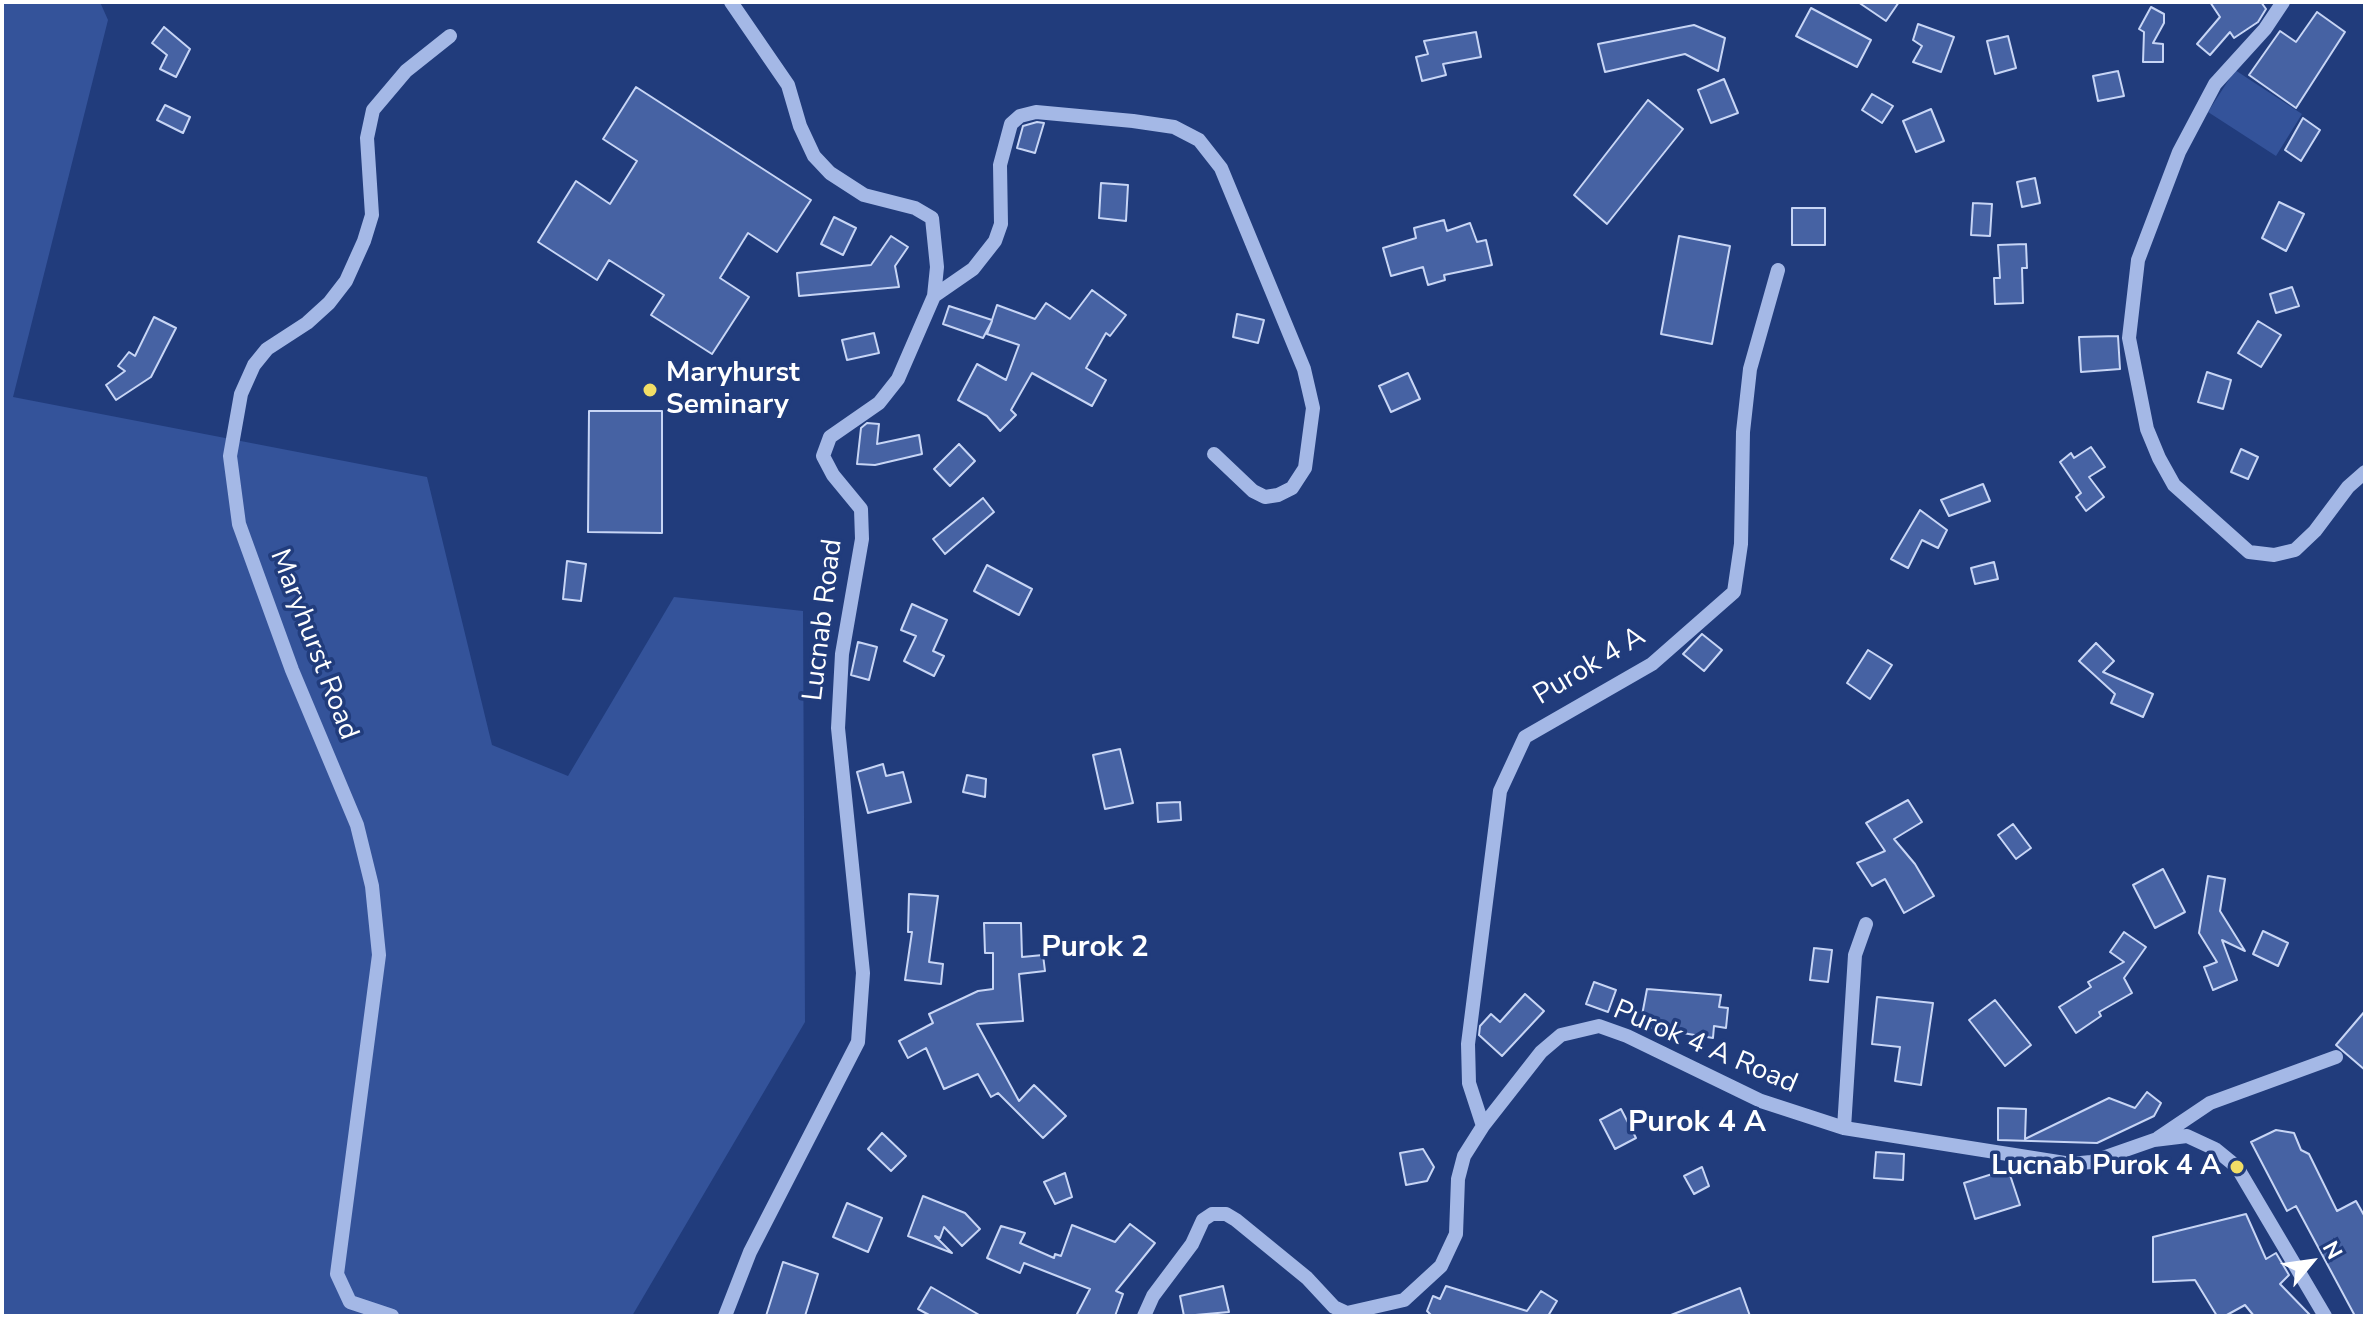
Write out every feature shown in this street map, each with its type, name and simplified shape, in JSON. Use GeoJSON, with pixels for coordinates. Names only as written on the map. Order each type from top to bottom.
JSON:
{"type":"FeatureCollection","features":[{"type":"Feature","properties":{"kind":"street","name":"Lucnab Road"},"geometry":{"type":"LineString","coordinates":[[725,1316],[750,1252],[858,1042],[863,973],[838,728],[842,654],[862,539],[861,509],[833,475],[823,456],[830,437],[879,403],[898,379],[934,296],[937,243],[932,218],[915,208],[864,195],[830,173],[814,156],[800,126],[788,85],[731,2]]}},
{"type":"Feature","properties":{"kind":"street"},"geometry":{"type":"LineString","coordinates":[[2283,2],[2265,29],[2215,84],[2179,152],[2138,260],[2129,338],[2147,429],[2174,485],[2249,552],[2274,555],[2295,550],[2315,531],[2348,487],[2365,472]]}},
{"type":"Feature","properties":{"kind":"street","name":"Maryhurst Road"},"geometry":{"type":"LineString","coordinates":[[392,1316],[350,1302],[337,1274],[379,955],[372,886],[357,825],[292,670],[239,524],[230,456],[241,394],[254,365],[267,349],[307,323],[329,303],[346,281],[364,241],[372,215],[367,138],[373,110],[406,71],[450,36]]}},
{"type":"Feature","properties":{"kind":"street"},"geometry":{"type":"LineString","coordinates":[[934,296],[973,269],[995,241],[1001,224],[1000,165],[1011,124],[1020,116],[1036,112],[1133,121],[1174,127],[1199,140],[1221,168],[1304,369],[1313,408],[1305,468],[1292,488],[1278,495],[1265,497],[1253,491],[1214,454]]}},
{"type":"Feature","properties":{"kind":"street","name":"Purok 4 A"},"geometry":{"type":"LineString","coordinates":[[1483,1126],[1469,1083],[1468,1044],[1500,791],[1525,737],[1652,664],[1734,592],[1741,544],[1743,432],[1750,369],[1778,270]]}},
{"type":"Feature","properties":{"kind":"street"},"geometry":{"type":"LineString","coordinates":[[1844,1128],[1855,955],[1866,924]]}},
{"type":"Feature","properties":{"kind":"street","name":"Purok 4 A Road"},"geometry":{"type":"LineString","coordinates":[[1144,1316],[1153,1296],[1192,1244],[1203,1220],[1212,1214],[1226,1214],[1236,1220],[1268,1250],[1350,1315],[1404,1300],[1441,1266],[1456,1234],[1458,1179],[1464,1156],[1483,1126],[1541,1052],[1561,1035],[1599,1026],[1627,1036],[1761,1101],[1844,1128],[2071,1164],[2091,1162],[2154,1140],[2187,1136],[2215,1149],[2237,1167],[2325,1316]]}},
{"type":"Feature","properties":{"kind":"street","name":"Purok 4 A Road"},"geometry":{"type":"LineString","coordinates":[[2154,1140],[2210,1103],[2336,1057]]}},
{"type":"Feature","properties":{"kind":"shaded area"},"geometry":{"type":"Polygon","coordinates":[[[2,2],[100,2],[108,20],[13,397],[427,477],[492,745],[568,776],[674,597],[803,611],[805,1022],[632,1316],[2,1316],[2,2]]]}},
{"type":"Feature","properties":{"kind":"shaded area"},"geometry":{"type":"Polygon","coordinates":[[[2235,70],[2302,114],[2276,156],[2208,112],[2235,70]]]}},
{"type":"Feature","properties":{"kind":"building"},"geometry":{"type":"Polygon","coordinates":[[[1858,2],[1899,2],[1886,21],[1858,2]]]}},
{"type":"Feature","properties":{"kind":"building"},"geometry":{"type":"Polygon","coordinates":[[[2210,2],[2261,2],[2266,9],[2258,22],[2234,38],[2230,32],[2210,55],[2197,44],[2220,17],[2210,2]]]}},
{"type":"Feature","properties":{"kind":"building"},"geometry":{"type":"Polygon","coordinates":[[[2151,7],[2164,14],[2164,23],[2153,43],[2163,44],[2163,62],[2143,62],[2144,32],[2139,29],[2151,7]]]}},
{"type":"Feature","properties":{"kind":"building"},"geometry":{"type":"Polygon","coordinates":[[[1811,8],[1871,40],[1857,67],[1796,36],[1811,8]]]}},
{"type":"Feature","properties":{"kind":"building"},"geometry":{"type":"Polygon","coordinates":[[[2317,12],[2345,32],[2296,108],[2249,75],[2280,31],[2296,42],[2317,12]]]}},
{"type":"Feature","properties":{"kind":"building"},"geometry":{"type":"Polygon","coordinates":[[[1918,24],[1954,37],[1941,72],[1913,62],[1922,46],[1913,40],[1918,24]]]}},
{"type":"Feature","properties":{"kind":"building"},"geometry":{"type":"Polygon","coordinates":[[[1694,25],[1725,38],[1718,71],[1685,54],[1605,72],[1598,44],[1694,25]]]}},
{"type":"Feature","properties":{"kind":"building"},"geometry":{"type":"Polygon","coordinates":[[[164,27],[190,49],[176,77],[160,69],[167,55],[152,43],[164,27]]]}},
{"type":"Feature","properties":{"kind":"building"},"geometry":{"type":"Polygon","coordinates":[[[1476,32],[1481,57],[1443,64],[1446,75],[1422,81],[1416,57],[1428,54],[1424,41],[1476,32]]]}},
{"type":"Feature","properties":{"kind":"building"},"geometry":{"type":"Polygon","coordinates":[[[2008,36],[2016,68],[1995,74],[1987,41],[2008,36]]]}},
{"type":"Feature","properties":{"kind":"building"},"geometry":{"type":"Polygon","coordinates":[[[2118,71],[2124,96],[2098,101],[2093,76],[2118,71]]]}},
{"type":"Feature","properties":{"kind":"building"},"geometry":{"type":"Polygon","coordinates":[[[1724,79],[1738,113],[1711,123],[1698,90],[1724,79]]]}},
{"type":"Feature","properties":{"kind":"building"},"geometry":{"type":"Polygon","coordinates":[[[636,87],[811,200],[777,252],[748,233],[720,278],[749,297],[712,354],[651,315],[664,295],[609,260],[597,280],[538,242],[576,181],[610,204],[637,161],[603,139],[636,87]]]}},
{"type":"Feature","properties":{"kind":"building"},"geometry":{"type":"Polygon","coordinates":[[[1872,94],[1893,106],[1882,123],[1862,110],[1872,94]]]}},
{"type":"Feature","properties":{"kind":"building"},"geometry":{"type":"Polygon","coordinates":[[[1648,100],[1683,129],[1607,224],[1574,195],[1648,100]]]}},
{"type":"Feature","properties":{"kind":"building"},"geometry":{"type":"Polygon","coordinates":[[[165,105],[190,117],[183,133],[157,120],[165,105]]]}},
{"type":"Feature","properties":{"kind":"building"},"geometry":{"type":"Polygon","coordinates":[[[1931,109],[1944,141],[1916,152],[1903,121],[1931,109]]]}},
{"type":"Feature","properties":{"kind":"building"},"geometry":{"type":"Polygon","coordinates":[[[2303,118],[2320,130],[2301,161],[2285,150],[2303,118]]]}},
{"type":"Feature","properties":{"kind":"building"},"geometry":{"type":"Polygon","coordinates":[[[1044,123],[1035,153],[1017,148],[1023,126],[1044,123]]]}},
{"type":"Feature","properties":{"kind":"building"},"geometry":{"type":"Polygon","coordinates":[[[2035,178],[2040,203],[2022,207],[2017,182],[2035,178]]]}},
{"type":"Feature","properties":{"kind":"building"},"geometry":{"type":"Polygon","coordinates":[[[1101,183],[1128,185],[1126,221],[1099,218],[1101,183]]]}},
{"type":"Feature","properties":{"kind":"building"},"geometry":{"type":"Polygon","coordinates":[[[2279,202],[2304,214],[2286,251],[2262,238],[2279,202]]]}},
{"type":"Feature","properties":{"kind":"building"},"geometry":{"type":"Polygon","coordinates":[[[1973,203],[1992,204],[1990,236],[1971,235],[1973,203]]]}},
{"type":"Feature","properties":{"kind":"building"},"geometry":{"type":"Polygon","coordinates":[[[1792,208],[1825,208],[1825,245],[1792,245],[1792,208]]]}},
{"type":"Feature","properties":{"kind":"building"},"geometry":{"type":"Polygon","coordinates":[[[834,217],[856,228],[843,255],[821,244],[834,217]]]}},
{"type":"Feature","properties":{"kind":"building"},"geometry":{"type":"Polygon","coordinates":[[[1444,220],[1447,231],[1470,223],[1477,242],[1486,240],[1492,265],[1444,275],[1445,280],[1428,285],[1423,267],[1391,276],[1383,248],[1416,238],[1414,228],[1444,220]]]}},
{"type":"Feature","properties":{"kind":"building"},"geometry":{"type":"Polygon","coordinates":[[[891,236],[908,247],[895,266],[899,287],[799,296],[797,273],[871,265],[891,236]]]}},
{"type":"Feature","properties":{"kind":"building"},"geometry":{"type":"Polygon","coordinates":[[[1679,236],[1730,246],[1712,344],[1661,334],[1679,236]]]}},
{"type":"Feature","properties":{"kind":"building"},"geometry":{"type":"Polygon","coordinates":[[[2026,244],[2027,268],[2022,268],[2023,303],[1995,304],[1994,278],[2000,278],[1998,245],[2026,244]]]}},
{"type":"Feature","properties":{"kind":"building"},"geometry":{"type":"Polygon","coordinates":[[[2292,287],[2299,306],[2276,313],[2270,294],[2292,287]]]}},
{"type":"Feature","properties":{"kind":"building"},"geometry":{"type":"Polygon","coordinates":[[[1092,290],[1126,315],[1110,336],[1106,333],[1086,368],[1106,380],[1092,406],[1032,373],[1011,410],[1016,415],[1000,431],[987,416],[958,400],[977,364],[1006,380],[1019,345],[987,334],[992,321],[983,338],[943,324],[949,306],[992,320],[997,305],[1035,319],[1046,303],[1070,319],[1092,290]]]}},
{"type":"Feature","properties":{"kind":"building"},"geometry":{"type":"Polygon","coordinates":[[[1237,314],[1264,320],[1258,343],[1233,337],[1237,314]]]}},
{"type":"Feature","properties":{"kind":"building"},"geometry":{"type":"Polygon","coordinates":[[[154,317],[176,328],[151,377],[116,400],[106,385],[125,371],[118,366],[129,352],[135,356],[154,317]]]}},
{"type":"Feature","properties":{"kind":"building"},"geometry":{"type":"Polygon","coordinates":[[[2258,321],[2281,335],[2261,367],[2238,353],[2258,321]]]}},
{"type":"Feature","properties":{"kind":"building"},"geometry":{"type":"Polygon","coordinates":[[[874,333],[879,353],[847,360],[842,340],[874,333]]]}},
{"type":"Feature","properties":{"kind":"building"},"geometry":{"type":"Polygon","coordinates":[[[2118,336],[2120,369],[2081,372],[2079,337],[2118,336]]]}},
{"type":"Feature","properties":{"kind":"building"},"geometry":{"type":"Polygon","coordinates":[[[2207,372],[2231,380],[2223,409],[2198,402],[2207,372]]]}},
{"type":"Feature","properties":{"kind":"building"},"geometry":{"type":"Polygon","coordinates":[[[1408,373],[1420,399],[1391,412],[1379,386],[1408,373]]]}},
{"type":"Feature","properties":{"kind":"building"},"geometry":{"type":"Polygon","coordinates":[[[589,411],[662,411],[662,533],[588,532],[589,411]]]}},
{"type":"Feature","properties":{"kind":"building"},"geometry":{"type":"Polygon","coordinates":[[[867,423],[879,424],[877,444],[919,435],[922,454],[875,465],[857,464],[861,428],[867,423]]]}},
{"type":"Feature","properties":{"kind":"building"},"geometry":{"type":"Polygon","coordinates":[[[959,444],[975,461],[950,486],[934,469],[959,444]]]}},
{"type":"Feature","properties":{"kind":"building"},"geometry":{"type":"Polygon","coordinates":[[[2091,447],[2105,467],[2089,477],[2104,497],[2086,511],[2076,497],[2081,493],[2060,462],[2071,453],[2074,458],[2091,447]]]}},
{"type":"Feature","properties":{"kind":"building"},"geometry":{"type":"Polygon","coordinates":[[[2241,449],[2258,457],[2248,479],[2231,472],[2241,449]]]}},
{"type":"Feature","properties":{"kind":"building"},"geometry":{"type":"Polygon","coordinates":[[[1983,484],[1990,501],[1949,516],[1941,500],[1983,484]]]}},
{"type":"Feature","properties":{"kind":"building"},"geometry":{"type":"Polygon","coordinates":[[[983,498],[994,512],[945,554],[933,539],[983,498]]]}},
{"type":"Feature","properties":{"kind":"building"},"geometry":{"type":"Polygon","coordinates":[[[1920,510],[1947,530],[1938,548],[1922,540],[1908,568],[1891,559],[1920,510]]]}},
{"type":"Feature","properties":{"kind":"building"},"geometry":{"type":"Polygon","coordinates":[[[567,561],[586,564],[581,601],[563,599],[567,561]]]}},
{"type":"Feature","properties":{"kind":"building"},"geometry":{"type":"Polygon","coordinates":[[[1994,562],[1998,579],[1975,584],[1971,568],[1994,562]]]}},
{"type":"Feature","properties":{"kind":"building"},"geometry":{"type":"Polygon","coordinates":[[[987,565],[1032,589],[1019,615],[974,591],[987,565]]]}},
{"type":"Feature","properties":{"kind":"building"},"geometry":{"type":"Polygon","coordinates":[[[912,604],[947,620],[933,651],[944,656],[934,676],[904,661],[916,636],[901,630],[912,604]]]}},
{"type":"Feature","properties":{"kind":"building"},"geometry":{"type":"Polygon","coordinates":[[[1702,634],[1722,650],[1704,671],[1683,654],[1702,634]]]}},
{"type":"Feature","properties":{"kind":"building"},"geometry":{"type":"Polygon","coordinates":[[[858,642],[877,647],[869,680],[851,675],[858,642]]]}},
{"type":"Feature","properties":{"kind":"building"},"geometry":{"type":"Polygon","coordinates":[[[2096,643],[2114,661],[2103,672],[2153,694],[2143,717],[2111,703],[2115,694],[2079,661],[2096,643]]]}},
{"type":"Feature","properties":{"kind":"building"},"geometry":{"type":"Polygon","coordinates":[[[1868,650],[1892,665],[1870,699],[1847,683],[1868,650]]]}},
{"type":"Feature","properties":{"kind":"building"},"geometry":{"type":"Polygon","coordinates":[[[1120,749],[1133,803],[1105,809],[1093,755],[1120,749]]]}},
{"type":"Feature","properties":{"kind":"building"},"geometry":{"type":"Polygon","coordinates":[[[883,764],[886,776],[903,772],[911,802],[868,813],[857,772],[883,764]]]}},
{"type":"Feature","properties":{"kind":"building"},"geometry":{"type":"Polygon","coordinates":[[[967,775],[986,779],[985,797],[963,792],[967,775]]]}},
{"type":"Feature","properties":{"kind":"building"},"geometry":{"type":"Polygon","coordinates":[[[1908,800],[1922,822],[1894,839],[1915,864],[1934,896],[1904,913],[1885,879],[1872,886],[1857,863],[1885,851],[1866,823],[1908,800]]]}},
{"type":"Feature","properties":{"kind":"building"},"geometry":{"type":"Polygon","coordinates":[[[1180,802],[1181,820],[1158,822],[1157,803],[1180,802]]]}},
{"type":"Feature","properties":{"kind":"building"},"geometry":{"type":"Polygon","coordinates":[[[2013,824],[2031,848],[2016,859],[1998,835],[2013,824]]]}},
{"type":"Feature","properties":{"kind":"building"},"geometry":{"type":"Polygon","coordinates":[[[2163,869],[2185,912],[2155,928],[2133,885],[2163,869]]]}},
{"type":"Feature","properties":{"kind":"building"},"geometry":{"type":"Polygon","coordinates":[[[2208,876],[2225,879],[2220,911],[2245,951],[2222,940],[2237,980],[2213,990],[2204,967],[2217,962],[2199,933],[2208,876]]]}},
{"type":"Feature","properties":{"kind":"building"},"geometry":{"type":"Polygon","coordinates":[[[909,894],[938,896],[929,962],[943,964],[941,984],[905,980],[912,932],[908,932],[909,894]]]}},
{"type":"Feature","properties":{"kind":"building"},"geometry":{"type":"Polygon","coordinates":[[[984,923],[1021,923],[1022,957],[1043,955],[1045,971],[1019,974],[1023,1021],[977,1024],[1019,1101],[1034,1085],[1066,1116],[1043,1138],[998,1093],[991,1097],[978,1074],[944,1089],[926,1048],[908,1058],[899,1041],[933,1023],[929,1014],[978,991],[993,989],[993,953],[985,953],[984,923]]]}},
{"type":"Feature","properties":{"kind":"building"},"geometry":{"type":"Polygon","coordinates":[[[2263,931],[2288,943],[2278,966],[2253,954],[2263,931]]]}},
{"type":"Feature","properties":{"kind":"building"},"geometry":{"type":"Polygon","coordinates":[[[2124,932],[2146,947],[2124,978],[2132,993],[2099,1012],[2101,1016],[2076,1033],[2059,1007],[2091,987],[2088,982],[2124,962],[2110,952],[2124,932]]]}},
{"type":"Feature","properties":{"kind":"building"},"geometry":{"type":"Polygon","coordinates":[[[1814,948],[1832,950],[1828,982],[1810,980],[1814,948]]]}},
{"type":"Feature","properties":{"kind":"building"},"geometry":{"type":"Polygon","coordinates":[[[1594,982],[1616,990],[1608,1012],[1586,1004],[1594,982]]]}},
{"type":"Feature","properties":{"kind":"building"},"geometry":{"type":"Polygon","coordinates":[[[1647,989],[1721,995],[1719,1007],[1728,1008],[1726,1028],[1714,1026],[1713,1038],[1640,1026],[1647,989]]]}},
{"type":"Feature","properties":{"kind":"building"},"geometry":{"type":"Polygon","coordinates":[[[1525,994],[1544,1011],[1502,1056],[1479,1035],[1480,1026],[1491,1014],[1500,1022],[1525,994]]]}},
{"type":"Feature","properties":{"kind":"building"},"geometry":{"type":"Polygon","coordinates":[[[1877,997],[1933,1003],[1921,1085],[1895,1081],[1900,1047],[1872,1044],[1877,997]]]}},
{"type":"Feature","properties":{"kind":"building"},"geometry":{"type":"Polygon","coordinates":[[[1995,1000],[2031,1045],[2005,1066],[1969,1020],[1995,1000]]]}},
{"type":"Feature","properties":{"kind":"building"},"geometry":{"type":"Polygon","coordinates":[[[2365,1011],[2365,1070],[2336,1045],[2365,1011]]]}},
{"type":"Feature","properties":{"kind":"building"},"geometry":{"type":"Polygon","coordinates":[[[2147,1092],[2161,1103],[2154,1116],[2097,1143],[1998,1140],[1998,1108],[2026,1109],[2025,1139],[2109,1098],[2135,1108],[2147,1092]]]}},
{"type":"Feature","properties":{"kind":"building"},"geometry":{"type":"Polygon","coordinates":[[[1621,1109],[1636,1138],[1615,1149],[1600,1120],[1621,1109]]]}},
{"type":"Feature","properties":{"kind":"building"},"geometry":{"type":"Polygon","coordinates":[[[2276,1130],[2294,1133],[2301,1150],[2309,1154],[2337,1211],[2356,1201],[2365,1217],[2365,1316],[2355,1316],[2296,1206],[2287,1211],[2251,1142],[2276,1130]]]}},
{"type":"Feature","properties":{"kind":"building"},"geometry":{"type":"Polygon","coordinates":[[[882,1133],[906,1156],[891,1171],[868,1149],[882,1133]]]}},
{"type":"Feature","properties":{"kind":"building"},"geometry":{"type":"Polygon","coordinates":[[[1423,1149],[1434,1167],[1427,1181],[1406,1185],[1400,1153],[1423,1149]]]}},
{"type":"Feature","properties":{"kind":"building"},"geometry":{"type":"Polygon","coordinates":[[[1876,1152],[1904,1154],[1903,1180],[1874,1178],[1876,1152]]]}},
{"type":"Feature","properties":{"kind":"building"},"geometry":{"type":"Polygon","coordinates":[[[1702,1167],[1709,1186],[1694,1194],[1684,1176],[1702,1167]]]}},
{"type":"Feature","properties":{"kind":"building"},"geometry":{"type":"Polygon","coordinates":[[[2008,1169],[2020,1205],[1975,1219],[1964,1183],[2008,1169]]]}},
{"type":"Feature","properties":{"kind":"building"},"geometry":{"type":"Polygon","coordinates":[[[1065,1173],[1072,1197],[1055,1204],[1044,1182],[1065,1173]]]}},
{"type":"Feature","properties":{"kind":"building"},"geometry":{"type":"Polygon","coordinates":[[[923,1196],[965,1213],[980,1229],[962,1246],[944,1227],[940,1238],[935,1236],[952,1253],[908,1236],[923,1196]]]}},
{"type":"Feature","properties":{"kind":"building"},"geometry":{"type":"Polygon","coordinates":[[[847,1203],[882,1218],[868,1252],[833,1237],[847,1203]]]}},
{"type":"Feature","properties":{"kind":"building"},"geometry":{"type":"Polygon","coordinates":[[[2246,1214],[2266,1259],[2276,1253],[2289,1275],[2280,1284],[2311,1316],[2254,1316],[2245,1305],[2225,1316],[2217,1316],[2195,1280],[2153,1282],[2153,1237],[2246,1214]]]}},
{"type":"Feature","properties":{"kind":"building"},"geometry":{"type":"Polygon","coordinates":[[[1130,1224],[1155,1243],[1116,1291],[1123,1294],[1115,1316],[1076,1316],[1090,1289],[1024,1263],[1020,1273],[987,1258],[1001,1226],[1025,1233],[1020,1243],[1054,1258],[1055,1254],[1061,1256],[1072,1225],[1115,1242],[1130,1224]]]}},
{"type":"Feature","properties":{"kind":"building"},"geometry":{"type":"Polygon","coordinates":[[[783,1262],[818,1274],[805,1316],[766,1316],[783,1262]]]}},
{"type":"Feature","properties":{"kind":"building"},"geometry":{"type":"Polygon","coordinates":[[[1223,1286],[1229,1312],[1184,1316],[1180,1296],[1223,1286]]]}},
{"type":"Feature","properties":{"kind":"building"},"geometry":{"type":"Polygon","coordinates":[[[1446,1286],[1527,1311],[1541,1291],[1557,1301],[1548,1316],[1432,1316],[1427,1311],[1433,1296],[1440,1299],[1446,1286]]]}},
{"type":"Feature","properties":{"kind":"building"},"geometry":{"type":"Polygon","coordinates":[[[931,1287],[981,1316],[931,1316],[918,1309],[931,1287]]]}},
{"type":"Feature","properties":{"kind":"building"},"geometry":{"type":"Polygon","coordinates":[[[1740,1288],[1750,1316],[1671,1315],[1740,1288]]]}},
{"type":"Feature","properties":{"kind":"place","name":"Maryhurst Seminary"},"geometry":{"type":"Point","coordinates":[650,390]}},
{"type":"Feature","properties":{"kind":"place","name":"Lucnab Purok 4 A"},"geometry":{"type":"Point","coordinates":[2237,1167]}},
{"type":"Feature","properties":{"kind":"district","name":"Purok 2"},"geometry":{"type":"Point","coordinates":[1095,949]}},
{"type":"Feature","properties":{"kind":"district","name":"Purok 4 A"},"geometry":{"type":"Point","coordinates":[1697,1124]}}]}
